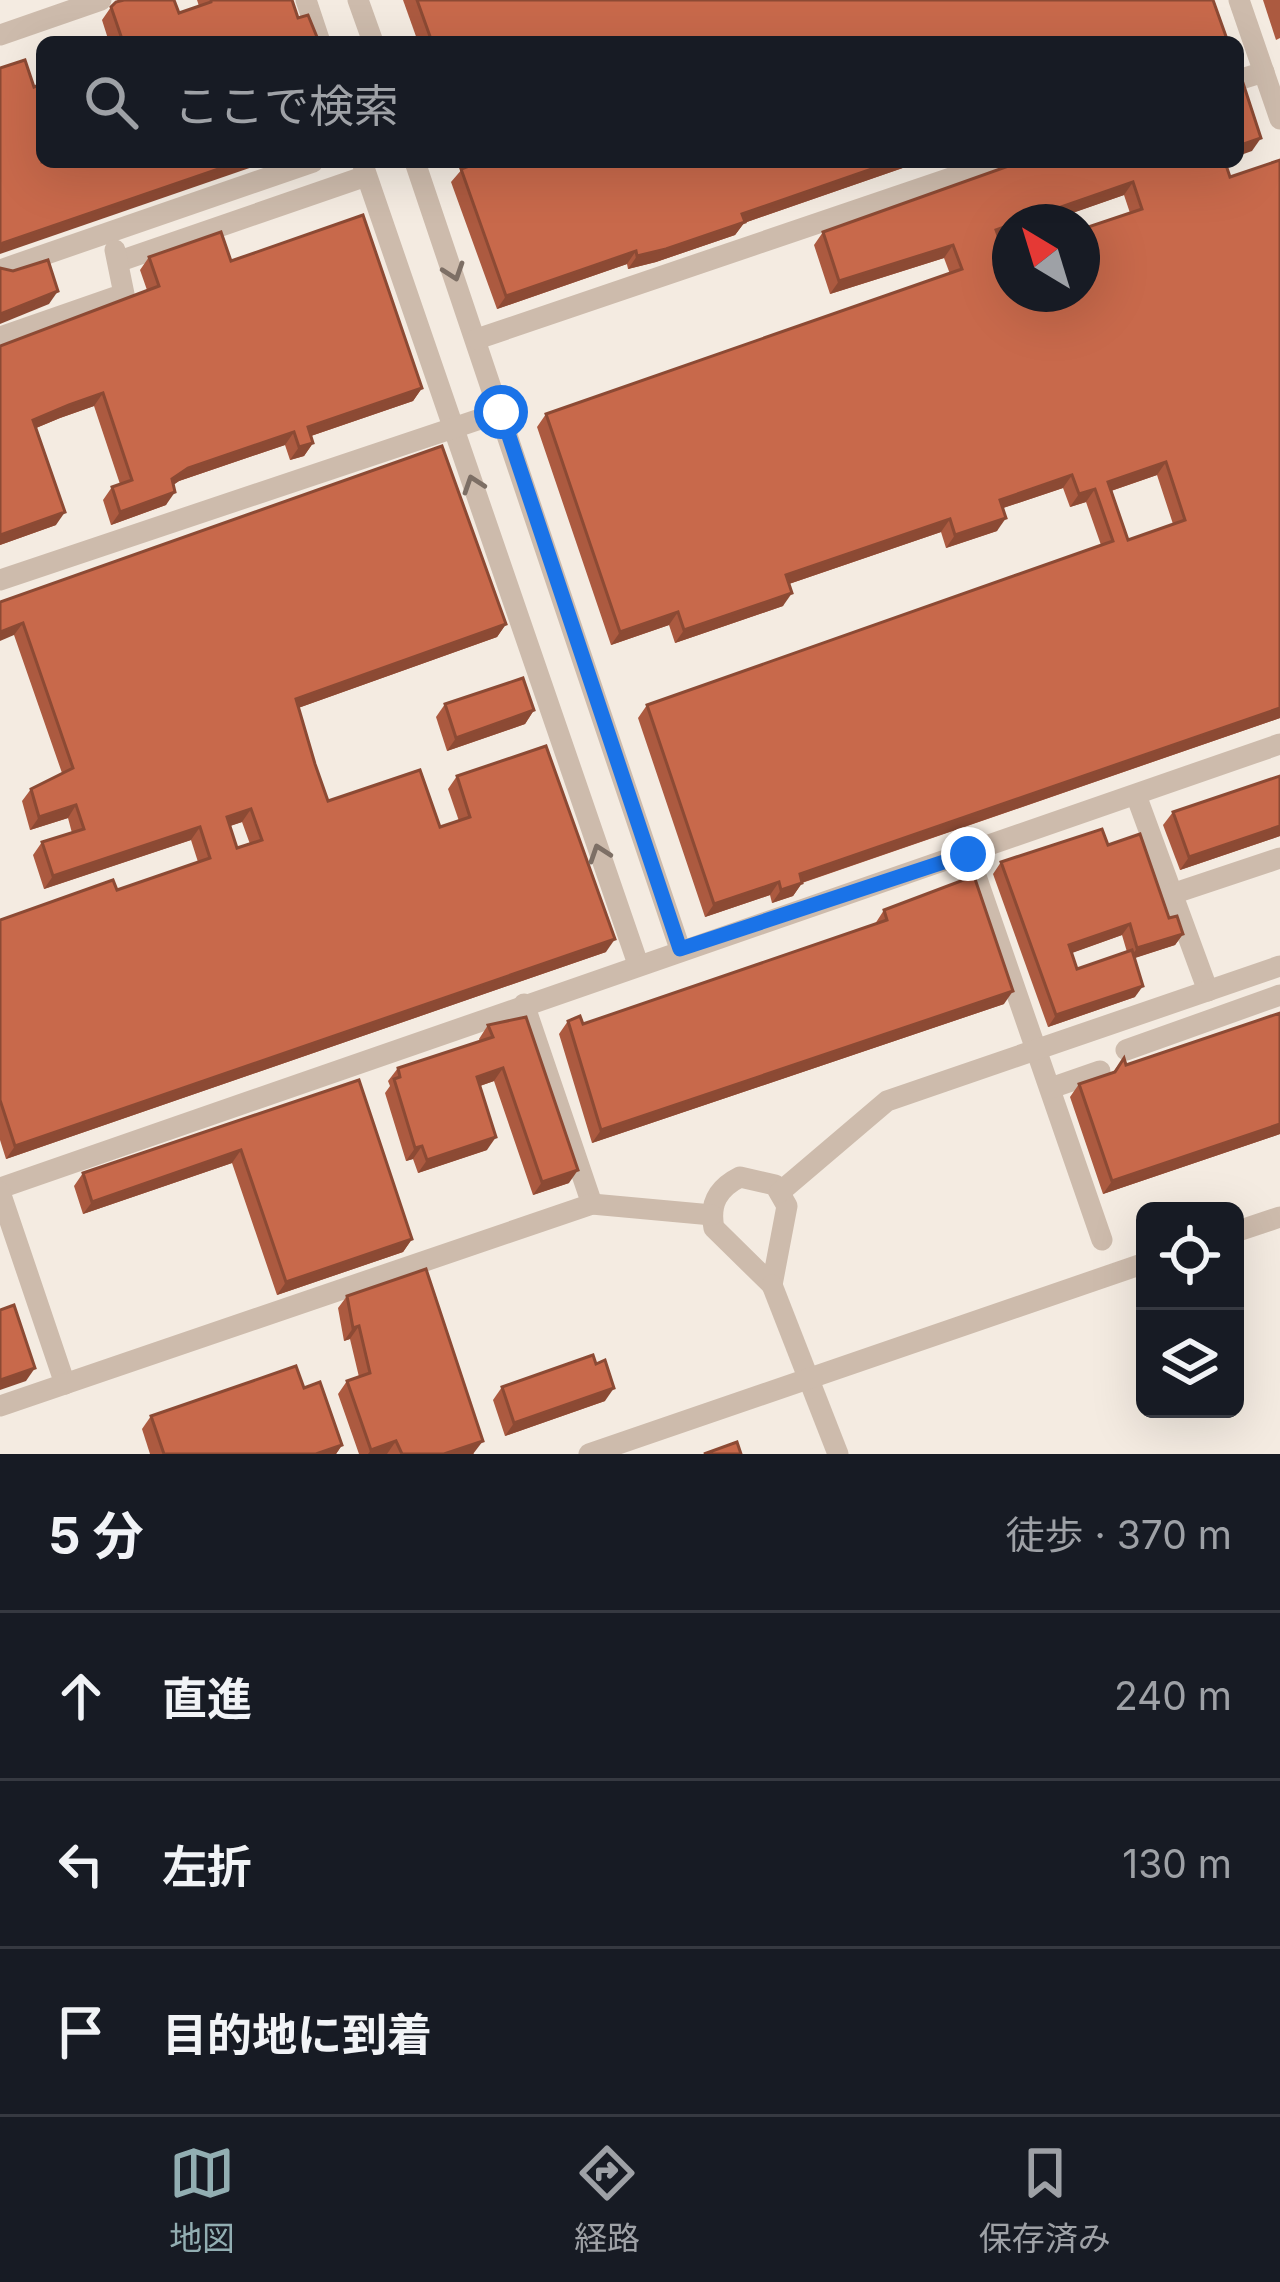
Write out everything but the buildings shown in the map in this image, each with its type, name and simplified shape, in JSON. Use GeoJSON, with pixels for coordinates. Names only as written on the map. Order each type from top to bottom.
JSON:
{"type":"FeatureCollection","features":[{"type":"Feature","properties":{"kind":"street"},"geometry":{"type":"LineString","coordinates":[[0,35],[101,0]]}},
{"type":"Feature","properties":{"kind":"street"},"geometry":{"type":"LineString","coordinates":[[306,0],[318,36]]}},
{"type":"Feature","properties":{"kind":"street"},"geometry":{"type":"LineString","coordinates":[[358,0],[371,36]]}},
{"type":"Feature","properties":{"kind":"street"},"geometry":{"type":"LineString","coordinates":[[1240,0],[1280,119]]}},
{"type":"Feature","properties":{"kind":"street"},"geometry":{"type":"LineString","coordinates":[[1244,78],[1264,72]]}},
{"type":"Feature","properties":{"kind":"street"},"geometry":{"type":"LineString","coordinates":[[0,270],[296,168]]}},
{"type":"Feature","properties":{"kind":"street"},"geometry":{"type":"LineString","coordinates":[[417,168],[680,949]]}},
{"type":"Feature","properties":{"kind":"street"},"geometry":{"type":"LineString","coordinates":[[477,339],[980,168]]}},
{"type":"Feature","properties":{"kind":"street"},"geometry":{"type":"LineString","coordinates":[[120,262],[364,169],[638,964]]}},
{"type":"Feature","properties":{"kind":"street"},"geometry":{"type":"LineString","coordinates":[[198,202],[208,231]]}},
{"type":"Feature","properties":{"kind":"street"},"geometry":{"type":"LineString","coordinates":[[0,338],[124,294],[120,262],[108,232]]}},
{"type":"Feature","properties":{"kind":"street"},"geometry":{"type":"LineString","coordinates":[[0,580],[501,412]]}},
{"type":"Feature","properties":{"kind":"street"},"geometry":{"type":"LineString","coordinates":[[65,1384],[0,1190],[680,949],[1280,744]]}},
{"type":"Feature","properties":{"kind":"street"},"geometry":{"type":"LineString","coordinates":[[1136,795],[1208,991]]}},
{"type":"Feature","properties":{"kind":"street"},"geometry":{"type":"LineString","coordinates":[[968,854],[1102,1240]]}},
{"type":"Feature","properties":{"kind":"street"},"geometry":{"type":"LineString","coordinates":[[1172,894],[1280,858]]}},
{"type":"Feature","properties":{"kind":"street"},"geometry":{"type":"LineString","coordinates":[[780,1192],[886,1101],[1280,966]]}},
{"type":"Feature","properties":{"kind":"street"},"geometry":{"type":"LineString","coordinates":[[1051,1088],[1280,995]]}},
{"type":"Feature","properties":{"kind":"street"},"geometry":{"type":"LineString","coordinates":[[524,1004],[592,1204]]}},
{"type":"Feature","properties":{"kind":"street"},"geometry":{"type":"LineString","coordinates":[[1113,1062],[1114,1024]]}},
{"type":"Feature","properties":{"kind":"street"},"geometry":{"type":"LineString","coordinates":[[772,1285],[787,1206],[780,1192],[764,1179],[740,1178],[719,1192],[712,1215],[721,1239],[772,1285],[838,1454]]}},
{"type":"Feature","properties":{"kind":"street"},"geometry":{"type":"LineString","coordinates":[[0,1406],[592,1204],[712,1215]]}},
{"type":"Feature","properties":{"kind":"street"},"geometry":{"type":"LineString","coordinates":[[1244,1229],[1280,1216]]}},
{"type":"Feature","properties":{"kind":"street"},"geometry":{"type":"LineString","coordinates":[[589,1454],[1136,1266]]}},
{"type":"Feature","properties":{"kind":"route"},"geometry":{"type":"LineString","coordinates":[[501,412],[680,949],[968,854]]}}]}
